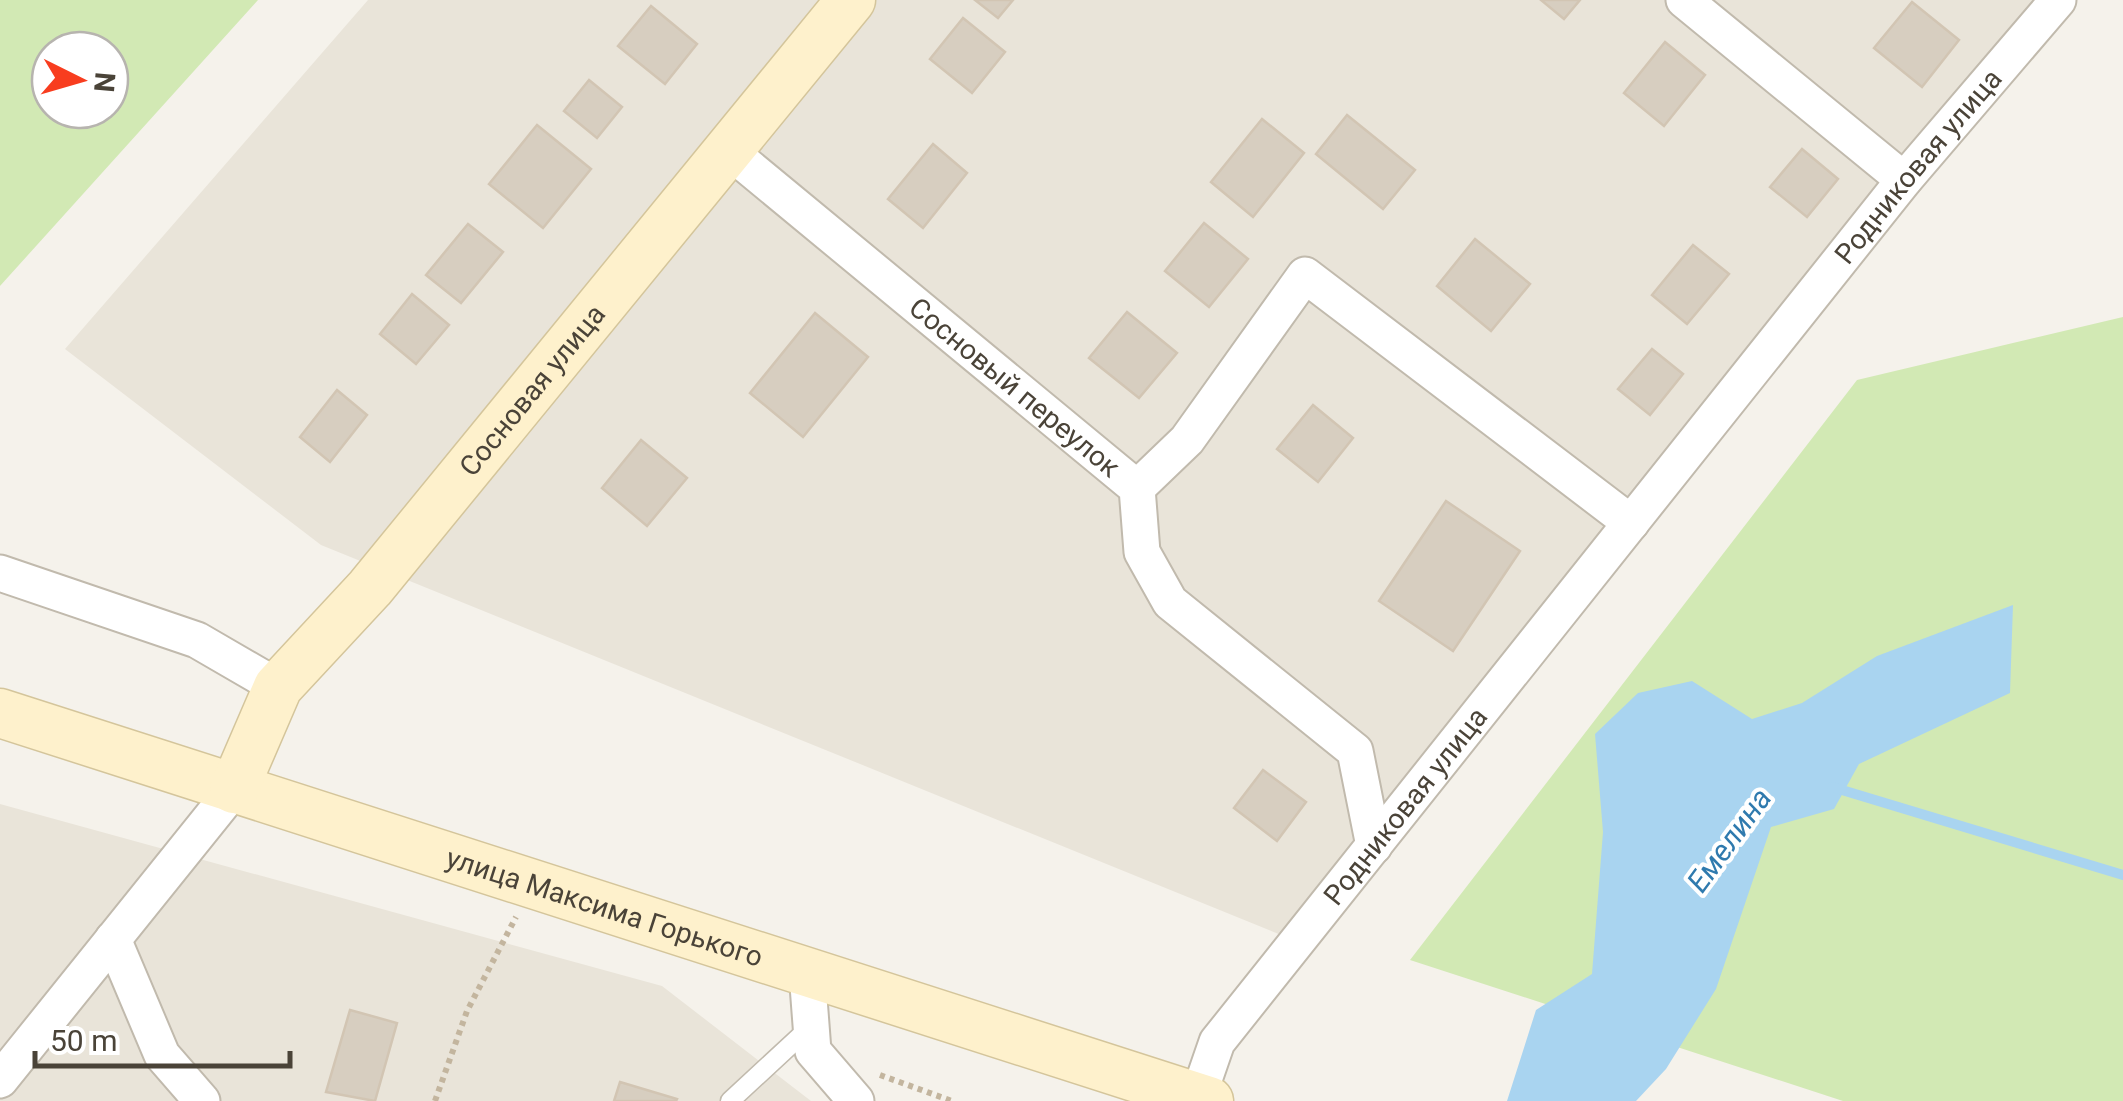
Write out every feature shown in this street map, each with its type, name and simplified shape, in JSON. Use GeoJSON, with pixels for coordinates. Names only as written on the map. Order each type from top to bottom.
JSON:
{"type":"FeatureCollection","features":[{"type":"Feature","properties":{"kind":"main road","name":"Сосновая улица"},"geometry":{"type":"LineString","coordinates":[[234,789],[278,687],[370,588],[851,0]]}},
{"type":"Feature","properties":{"kind":"main road","name":"улица Максима Горького"},"geometry":{"type":"LineString","coordinates":[[0,713],[1204,1099]]}},
{"type":"Feature","properties":{"kind":"street"},"geometry":{"type":"LineString","coordinates":[[1684,0],[1904,180]]}},
{"type":"Feature","properties":{"kind":"street","name":"Родниковая улица"},"geometry":{"type":"LineString","coordinates":[[1204,1099],[1217,1042],[1904,180],[2058,0]]}},
{"type":"Feature","properties":{"kind":"street","name":"Сосновый переулок"},"geometry":{"type":"LineString","coordinates":[[728,150],[1137,488],[1142,552],[1170,602],[1354,751],[1374,846]]}},
{"type":"Feature","properties":{"kind":"street"},"geometry":{"type":"LineString","coordinates":[[1137,488],[1186,440],[1304,275],[1631,523]]}},
{"type":"Feature","properties":{"kind":"street"},"geometry":{"type":"LineString","coordinates":[[0,573],[197,640],[278,687]]}},
{"type":"Feature","properties":{"kind":"street"},"geometry":{"type":"LineString","coordinates":[[0,1080],[234,789]]}},
{"type":"Feature","properties":{"kind":"street"},"geometry":{"type":"LineString","coordinates":[[113,939],[162,1054],[202,1101]]}},
{"type":"Feature","properties":{"kind":"street"},"geometry":{"type":"LineString","coordinates":[[807,972],[813,1050],[856,1101]]}},
{"type":"Feature","properties":{"kind":"lane"},"geometry":{"type":"LineString","coordinates":[[730,1101],[811,1026]]}},
{"type":"Feature","properties":{"kind":"path"},"geometry":{"type":"LineString","coordinates":[[434,1101],[467,1011],[532,884]]}},
{"type":"Feature","properties":{"kind":"shaded area"},"geometry":{"type":"Polygon","coordinates":[[[368,0],[2041,0],[1286,937],[321,545],[65,349],[368,0]]]}},
{"type":"Feature","properties":{"kind":"shaded area"},"geometry":{"type":"Polygon","coordinates":[[[0,804],[662,986],[811,1101],[0,1101],[0,804]]]}},
{"type":"Feature","properties":{"kind":"green space"},"geometry":{"type":"Polygon","coordinates":[[[0,0],[258,0],[0,286],[0,0]]]}},
{"type":"Feature","properties":{"kind":"green space"},"geometry":{"type":"Polygon","coordinates":[[[2123,317],[2123,1101],[1843,1101],[1410,960],[1857,380],[2123,317]]]}},
{"type":"Feature","properties":{"kind":"water"},"geometry":{"type":"Polygon","coordinates":[[[2013,605],[2010,693],[1859,764],[1834,809],[1771,827],[1716,989],[1666,1069],[1636,1101],[1507,1101],[1536,1010],[1592,974],[1603,832],[1595,734],[1638,693],[1692,681],[1752,719],[1802,703],[1877,656],[2013,605]]]}},
{"type":"Feature","properties":{"kind":"building"},"geometry":{"type":"Polygon","coordinates":[[[975,0],[1013,0],[998,18],[975,0]]]}},
{"type":"Feature","properties":{"kind":"building"},"geometry":{"type":"Polygon","coordinates":[[[1541,0],[1580,0],[1564,19],[1541,0]]]}},
{"type":"Feature","properties":{"kind":"building"},"geometry":{"type":"Polygon","coordinates":[[[1912,2],[1959,40],[1922,87],[1874,48],[1912,2]]]}},
{"type":"Feature","properties":{"kind":"building"},"geometry":{"type":"Polygon","coordinates":[[[651,6],[697,44],[665,84],[618,46],[651,6]]]}},
{"type":"Feature","properties":{"kind":"building"},"geometry":{"type":"Polygon","coordinates":[[[963,18],[1005,52],[972,93],[930,59],[963,18]]]}},
{"type":"Feature","properties":{"kind":"building"},"geometry":{"type":"Polygon","coordinates":[[[1665,42],[1705,75],[1664,126],[1624,93],[1665,42]]]}},
{"type":"Feature","properties":{"kind":"building"},"geometry":{"type":"Polygon","coordinates":[[[589,80],[622,107],[597,138],[564,111],[589,80]]]}},
{"type":"Feature","properties":{"kind":"building"},"geometry":{"type":"Polygon","coordinates":[[[1347,115],[1415,170],[1383,209],[1316,154],[1347,115]]]}},
{"type":"Feature","properties":{"kind":"building"},"geometry":{"type":"Polygon","coordinates":[[[1262,119],[1304,153],[1253,217],[1211,182],[1262,119]]]}},
{"type":"Feature","properties":{"kind":"building"},"geometry":{"type":"Polygon","coordinates":[[[537,125],[591,169],[543,228],[489,184],[537,125]]]}},
{"type":"Feature","properties":{"kind":"building"},"geometry":{"type":"Polygon","coordinates":[[[933,144],[967,173],[923,228],[888,199],[933,144]]]}},
{"type":"Feature","properties":{"kind":"building"},"geometry":{"type":"Polygon","coordinates":[[[1802,149],[1838,179],[1807,217],[1770,187],[1802,149]]]}},
{"type":"Feature","properties":{"kind":"building"},"geometry":{"type":"Polygon","coordinates":[[[1204,223],[1248,259],[1209,307],[1165,271],[1204,223]]]}},
{"type":"Feature","properties":{"kind":"building"},"geometry":{"type":"Polygon","coordinates":[[[468,224],[503,252],[461,303],[426,275],[468,224]]]}},
{"type":"Feature","properties":{"kind":"building"},"geometry":{"type":"Polygon","coordinates":[[[1475,239],[1530,284],[1491,331],[1437,286],[1475,239]]]}},
{"type":"Feature","properties":{"kind":"building"},"geometry":{"type":"Polygon","coordinates":[[[1693,245],[1729,274],[1687,324],[1652,295],[1693,245]]]}},
{"type":"Feature","properties":{"kind":"building"},"geometry":{"type":"Polygon","coordinates":[[[412,294],[449,325],[416,364],[380,334],[412,294]]]}},
{"type":"Feature","properties":{"kind":"building"},"geometry":{"type":"Polygon","coordinates":[[[1127,312],[1177,353],[1139,398],[1089,358],[1127,312]]]}},
{"type":"Feature","properties":{"kind":"building"},"geometry":{"type":"Polygon","coordinates":[[[815,313],[868,357],[803,437],[750,393],[815,313]]]}},
{"type":"Feature","properties":{"kind":"building"},"geometry":{"type":"Polygon","coordinates":[[[1652,349],[1683,374],[1650,415],[1618,389],[1652,349]]]}},
{"type":"Feature","properties":{"kind":"building"},"geometry":{"type":"Polygon","coordinates":[[[337,390],[367,415],[330,462],[300,437],[337,390]]]}},
{"type":"Feature","properties":{"kind":"building"},"geometry":{"type":"Polygon","coordinates":[[[1313,405],[1353,438],[1318,482],[1277,449],[1313,405]]]}},
{"type":"Feature","properties":{"kind":"building"},"geometry":{"type":"Polygon","coordinates":[[[641,440],[687,478],[647,526],[602,488],[641,440]]]}},
{"type":"Feature","properties":{"kind":"building"},"geometry":{"type":"Polygon","coordinates":[[[1446,501],[1520,551],[1453,651],[1379,601],[1446,501]]]}},
{"type":"Feature","properties":{"kind":"building"},"geometry":{"type":"Polygon","coordinates":[[[1263,770],[1306,802],[1277,841],[1234,808],[1263,770]]]}},
{"type":"Feature","properties":{"kind":"building"},"geometry":{"type":"Polygon","coordinates":[[[350,1010],[397,1023],[375,1101],[326,1092],[350,1010]]]}},
{"type":"Feature","properties":{"kind":"building"},"geometry":{"type":"Polygon","coordinates":[[[620,1082],[677,1099],[614,1101],[620,1082]]]}},
{"type":"Feature","properties":{"kind":"waterway","name":"Емелина"},"geometry":{"type":"LineString","coordinates":[[1832,787],[2123,875]]}}]}
